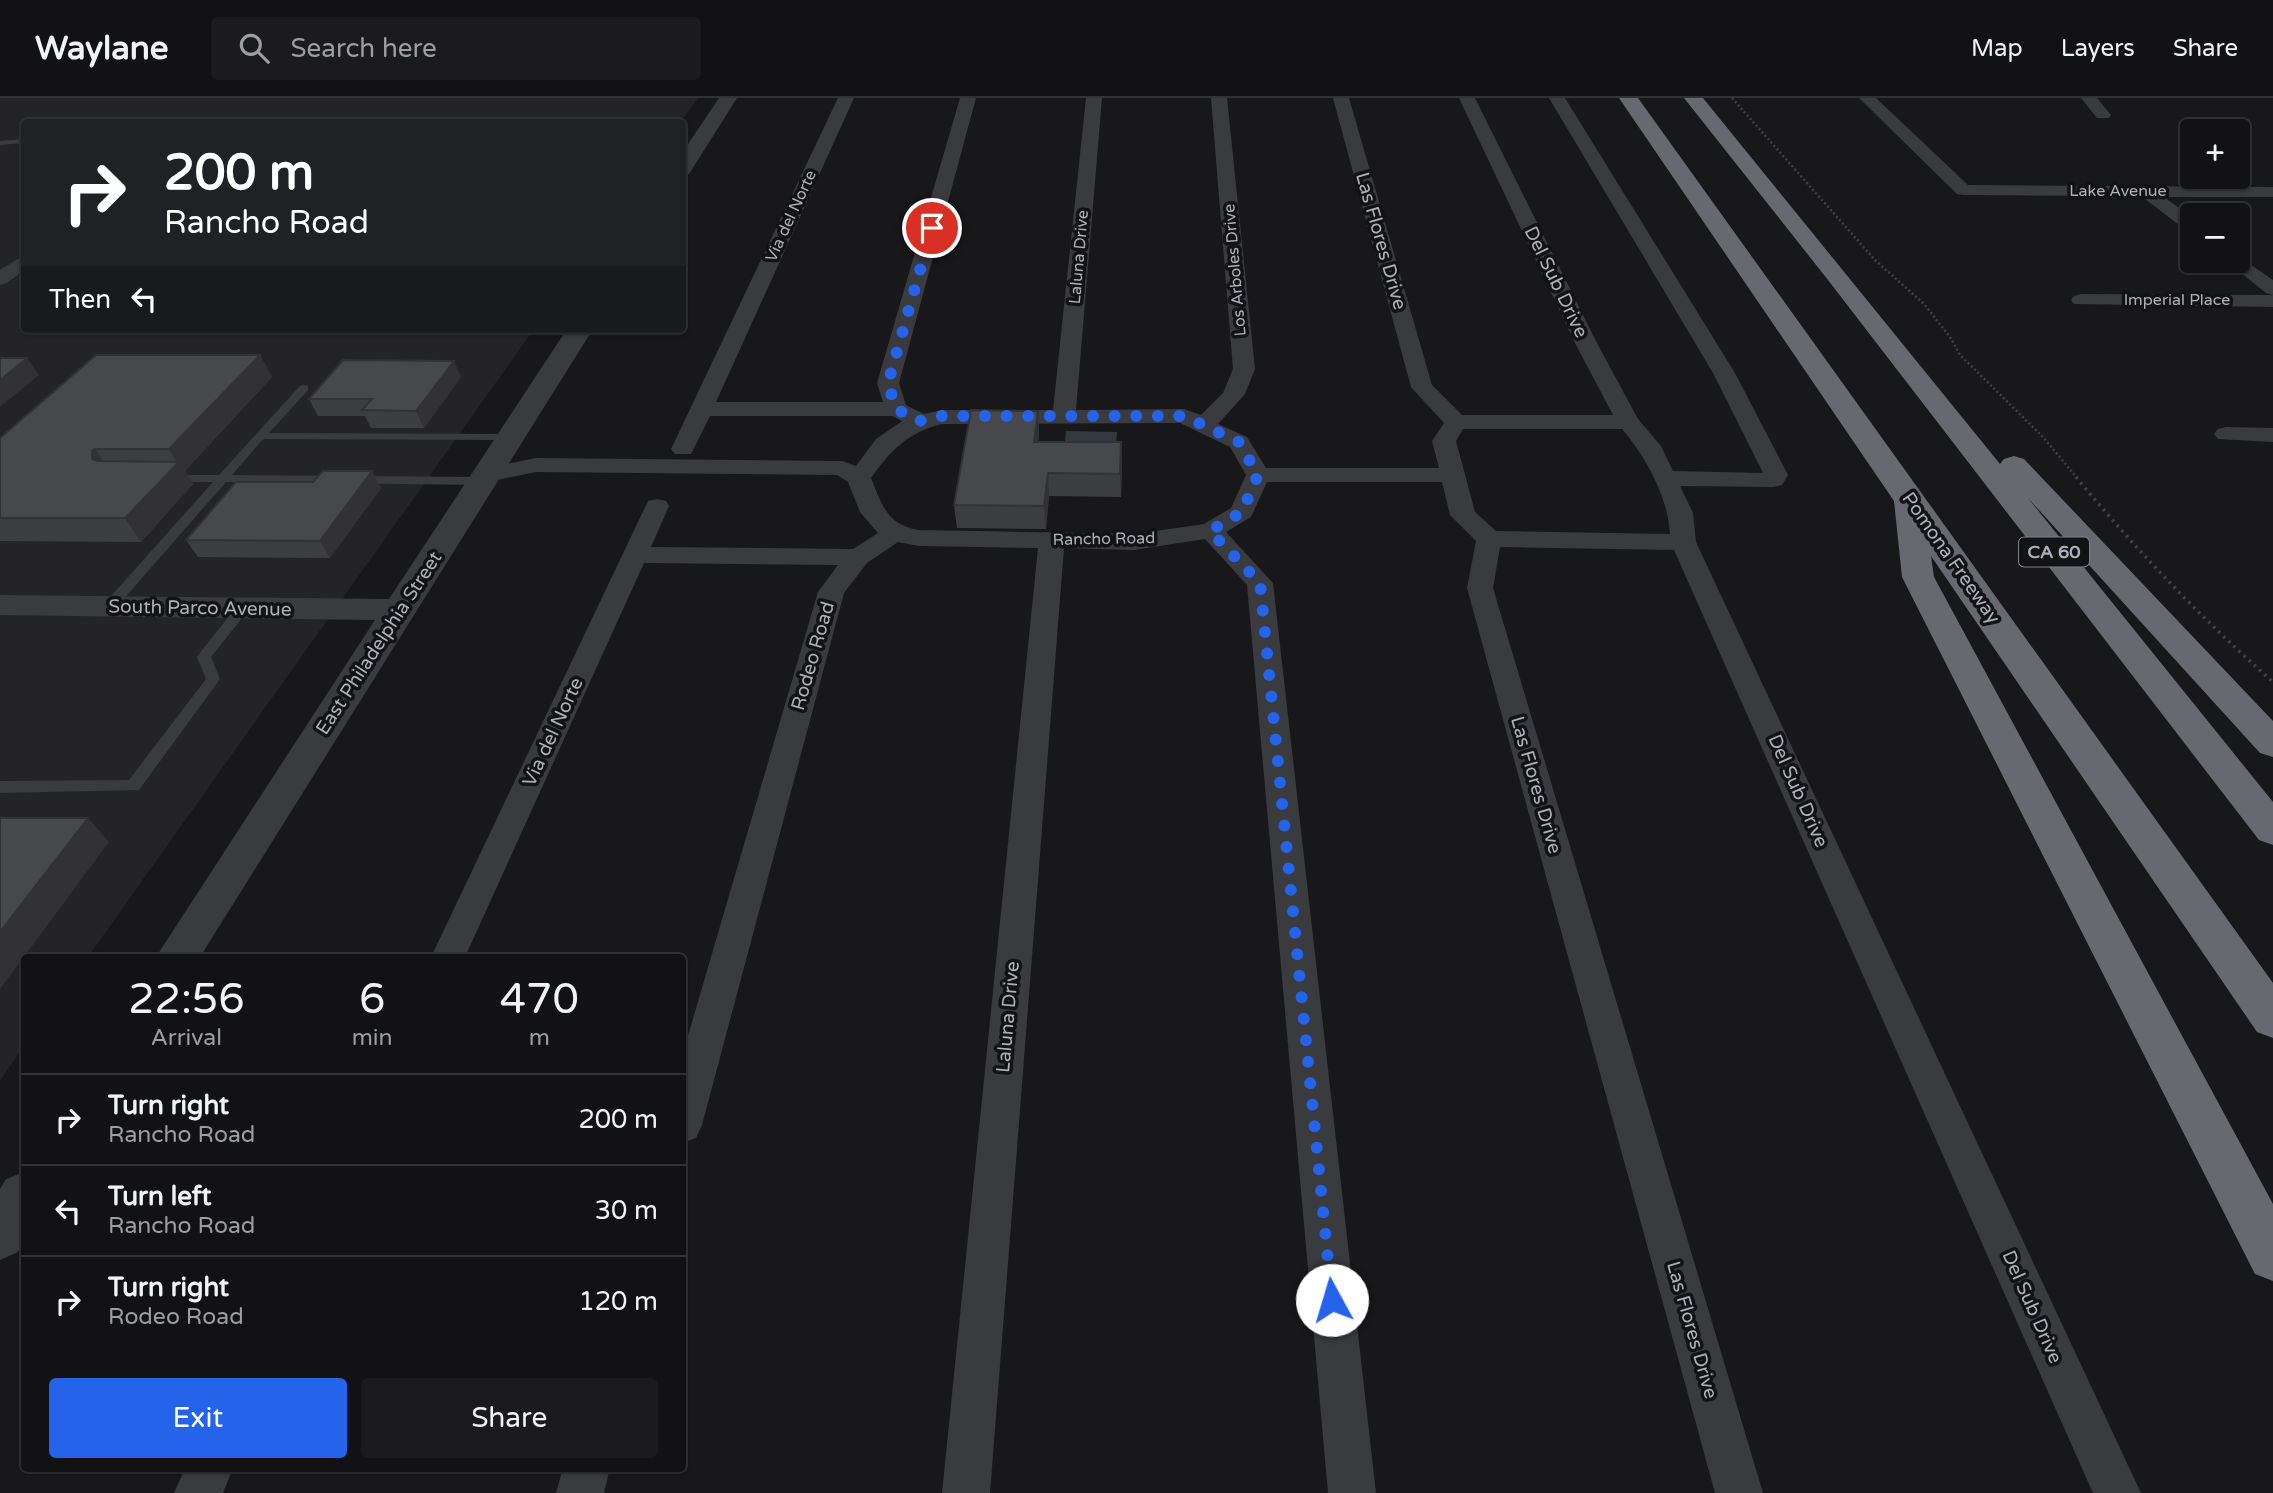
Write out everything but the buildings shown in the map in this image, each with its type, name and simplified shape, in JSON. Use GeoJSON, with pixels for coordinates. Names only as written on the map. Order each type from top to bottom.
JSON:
{"type":"FeatureCollection","features":[{"type":"Feature","properties":{"kind":"highway","name":"Pomona Freeway"},"geometry":{"type":"LineString","coordinates":[[1628,98],[2273,1019]]}},
{"type":"Feature","properties":{"kind":"highway","name":"CA 60"},"geometry":{"type":"LineString","coordinates":[[1693,98],[1836,275],[2273,830]]}},
{"type":"Feature","properties":{"kind":"highway"},"geometry":{"type":"LineString","coordinates":[[1836,275],[2165,625],[2273,744]]}},
{"type":"Feature","properties":{"kind":"highway"},"geometry":{"type":"LineString","coordinates":[[1908,496],[1918,577],[2273,1256]]}},
{"type":"Feature","properties":{"kind":"street"},"geometry":{"type":"LineString","coordinates":[[686,164],[729,98]]}},
{"type":"Feature","properties":{"kind":"street","name":"Via del Norte"},"geometry":{"type":"LineString","coordinates":[[683,449],[846,98]]}},
{"type":"Feature","properties":{"kind":"street"},"geometry":{"type":"LineString","coordinates":[[896,409],[888,383],[968,98]]}},
{"type":"Feature","properties":{"kind":"street","name":"Laluna Drive"},"geometry":{"type":"LineString","coordinates":[[1064,416],[1094,98]]}},
{"type":"Feature","properties":{"kind":"street","name":"Los Arboles Drive"},"geometry":{"type":"LineString","coordinates":[[1202,425],[1224,408],[1239,389],[1244,369],[1219,98]]}},
{"type":"Feature","properties":{"kind":"street","name":"Las Flores Drive"},"geometry":{"type":"LineString","coordinates":[[1341,98],[1422,387],[1456,422]]}},
{"type":"Feature","properties":{"kind":"street","name":"Del Sub Drive"},"geometry":{"type":"LineString","coordinates":[[1467,98],[1587,345],[1628,422],[1649,446],[1681,513],[1683,542],[2117,1493]]}},
{"type":"Feature","properties":{"kind":"street"},"geometry":{"type":"LineString","coordinates":[[1557,98],[1724,373],[1776,475],[1773,480],[1664,478]]}},
{"type":"Feature","properties":{"kind":"street","name":"Lake Avenue"},"geometry":{"type":"LineString","coordinates":[[1867,98],[1963,190],[2273,192]]}},
{"type":"Feature","properties":{"kind":"street"},"geometry":{"type":"LineString","coordinates":[[2089,98],[2104,115]]}},
{"type":"Feature","properties":{"kind":"street"},"geometry":{"type":"LineString","coordinates":[[2145,191],[2180,217]]}},
{"type":"Feature","properties":{"kind":"street"},"geometry":{"type":"LineString","coordinates":[[0,279],[21,263]]}},
{"type":"Feature","properties":{"kind":"street"},"geometry":{"type":"LineString","coordinates":[[2250,272],[2273,289]]}},
{"type":"Feature","properties":{"kind":"street","name":"Imperial Place"},"geometry":{"type":"LineString","coordinates":[[2081,300],[2273,301]]}},
{"type":"Feature","properties":{"kind":"street","name":"East Philadelphia Street"},"geometry":{"type":"LineString","coordinates":[[179,954],[577,333]]}},
{"type":"Feature","properties":{"kind":"street"},"geometry":{"type":"LineString","coordinates":[[701,409],[896,409],[919,421]]}},
{"type":"Feature","properties":{"kind":"street"},"geometry":{"type":"LineString","coordinates":[[485,478],[524,485],[837,488],[859,478],[886,440],[919,421],[942,416],[1184,416],[1239,442],[1258,475],[1453,475]]}},
{"type":"Feature","properties":{"kind":"street"},"geometry":{"type":"LineString","coordinates":[[1628,422],[1456,422],[1444,441],[1463,515],[1489,539],[1683,542]]}},
{"type":"Feature","properties":{"kind":"street"},"geometry":{"type":"LineString","coordinates":[[2226,434],[2273,435]]}},
{"type":"Feature","properties":{"kind":"street","name":"Rancho Road"},"geometry":{"type":"LineString","coordinates":[[894,534],[919,538],[1134,542],[1210,531],[1242,512],[1258,475]]}},
{"type":"Feature","properties":{"kind":"street"},"geometry":{"type":"LineString","coordinates":[[859,478],[872,512],[894,534]]}},
{"type":"Feature","properties":{"kind":"street","name":"Via del Norte"},"geometry":{"type":"LineString","coordinates":[[448,954],[657,506]]}},
{"type":"Feature","properties":{"kind":"street"},"geometry":{"type":"LineString","coordinates":[[1210,531],[1260,583],[1352,1493]]}},
{"type":"Feature","properties":{"kind":"street","name":"Rodeo Road"},"geometry":{"type":"LineString","coordinates":[[686,1111],[831,592],[859,557],[894,534]]}},
{"type":"Feature","properties":{"kind":"street","name":"Las Flores Drive"},"geometry":{"type":"LineString","coordinates":[[1489,539],[1480,588],[1739,1493]]}},
{"type":"Feature","properties":{"kind":"street","name":"Laluna Drive"},"geometry":{"type":"LineString","coordinates":[[967,1493],[1052,540]]}},
{"type":"Feature","properties":{"kind":"street"},"geometry":{"type":"LineString","coordinates":[[635,555],[859,557]]}},
{"type":"Feature","properties":{"kind":"street","name":"South Parco Avenue"},"geometry":{"type":"LineString","coordinates":[[0,605],[400,610]]}},
{"type":"Feature","properties":{"kind":"street"},"geometry":{"type":"LineString","coordinates":[[0,1235],[21,1201]]}},
{"type":"Feature","properties":{"kind":"street"},"geometry":{"type":"LineString","coordinates":[[198,1493],[208,1472]]}},
{"type":"Feature","properties":{"kind":"street"},"geometry":{"type":"LineString","coordinates":[[580,1493],[586,1472]]}},
{"type":"Feature","properties":{"kind":"lane"},"geometry":{"type":"LineString","coordinates":[[0,143],[21,141]]}},
{"type":"Feature","properties":{"kind":"lane"},"geometry":{"type":"LineString","coordinates":[[109,607],[304,388]]}},
{"type":"Feature","properties":{"kind":"lane"},"geometry":{"type":"LineString","coordinates":[[260,436],[511,437]]}},
{"type":"Feature","properties":{"kind":"lane"},"geometry":{"type":"LineString","coordinates":[[164,478],[485,478]]}},
{"type":"Feature","properties":{"kind":"lane"},"geometry":{"type":"LineString","coordinates":[[0,787],[133,786],[213,679],[204,657],[243,608]]}},
{"type":"Feature","properties":{"kind":"path"},"geometry":{"type":"LineString","coordinates":[[1732,98],[1875,260],[1924,303],[1960,355],[2043,437],[2117,527],[2212,628],[2273,682]]}},
{"type":"Feature","properties":{"kind":"shaded area"},"geometry":{"type":"Polygon","coordinates":[[[0,98],[698,98],[682,119],[21,119],[21,333],[531,333],[90,954],[21,954],[21,1050],[0,1081],[0,98]]]}},
{"type":"Feature","properties":{"kind":"shaded area"},"geometry":{"type":"Polygon","coordinates":[[[1066,431],[1117,432],[1115,459],[1063,458],[1066,431]]]}},
{"type":"Feature","properties":{"kind":"route"},"geometry":{"type":"LineString","coordinates":[[932,228],[888,383],[896,409],[919,421],[942,416],[1184,416],[1239,442],[1258,475],[1242,512],[1210,531],[1260,583],[1332,1300]]}}]}
